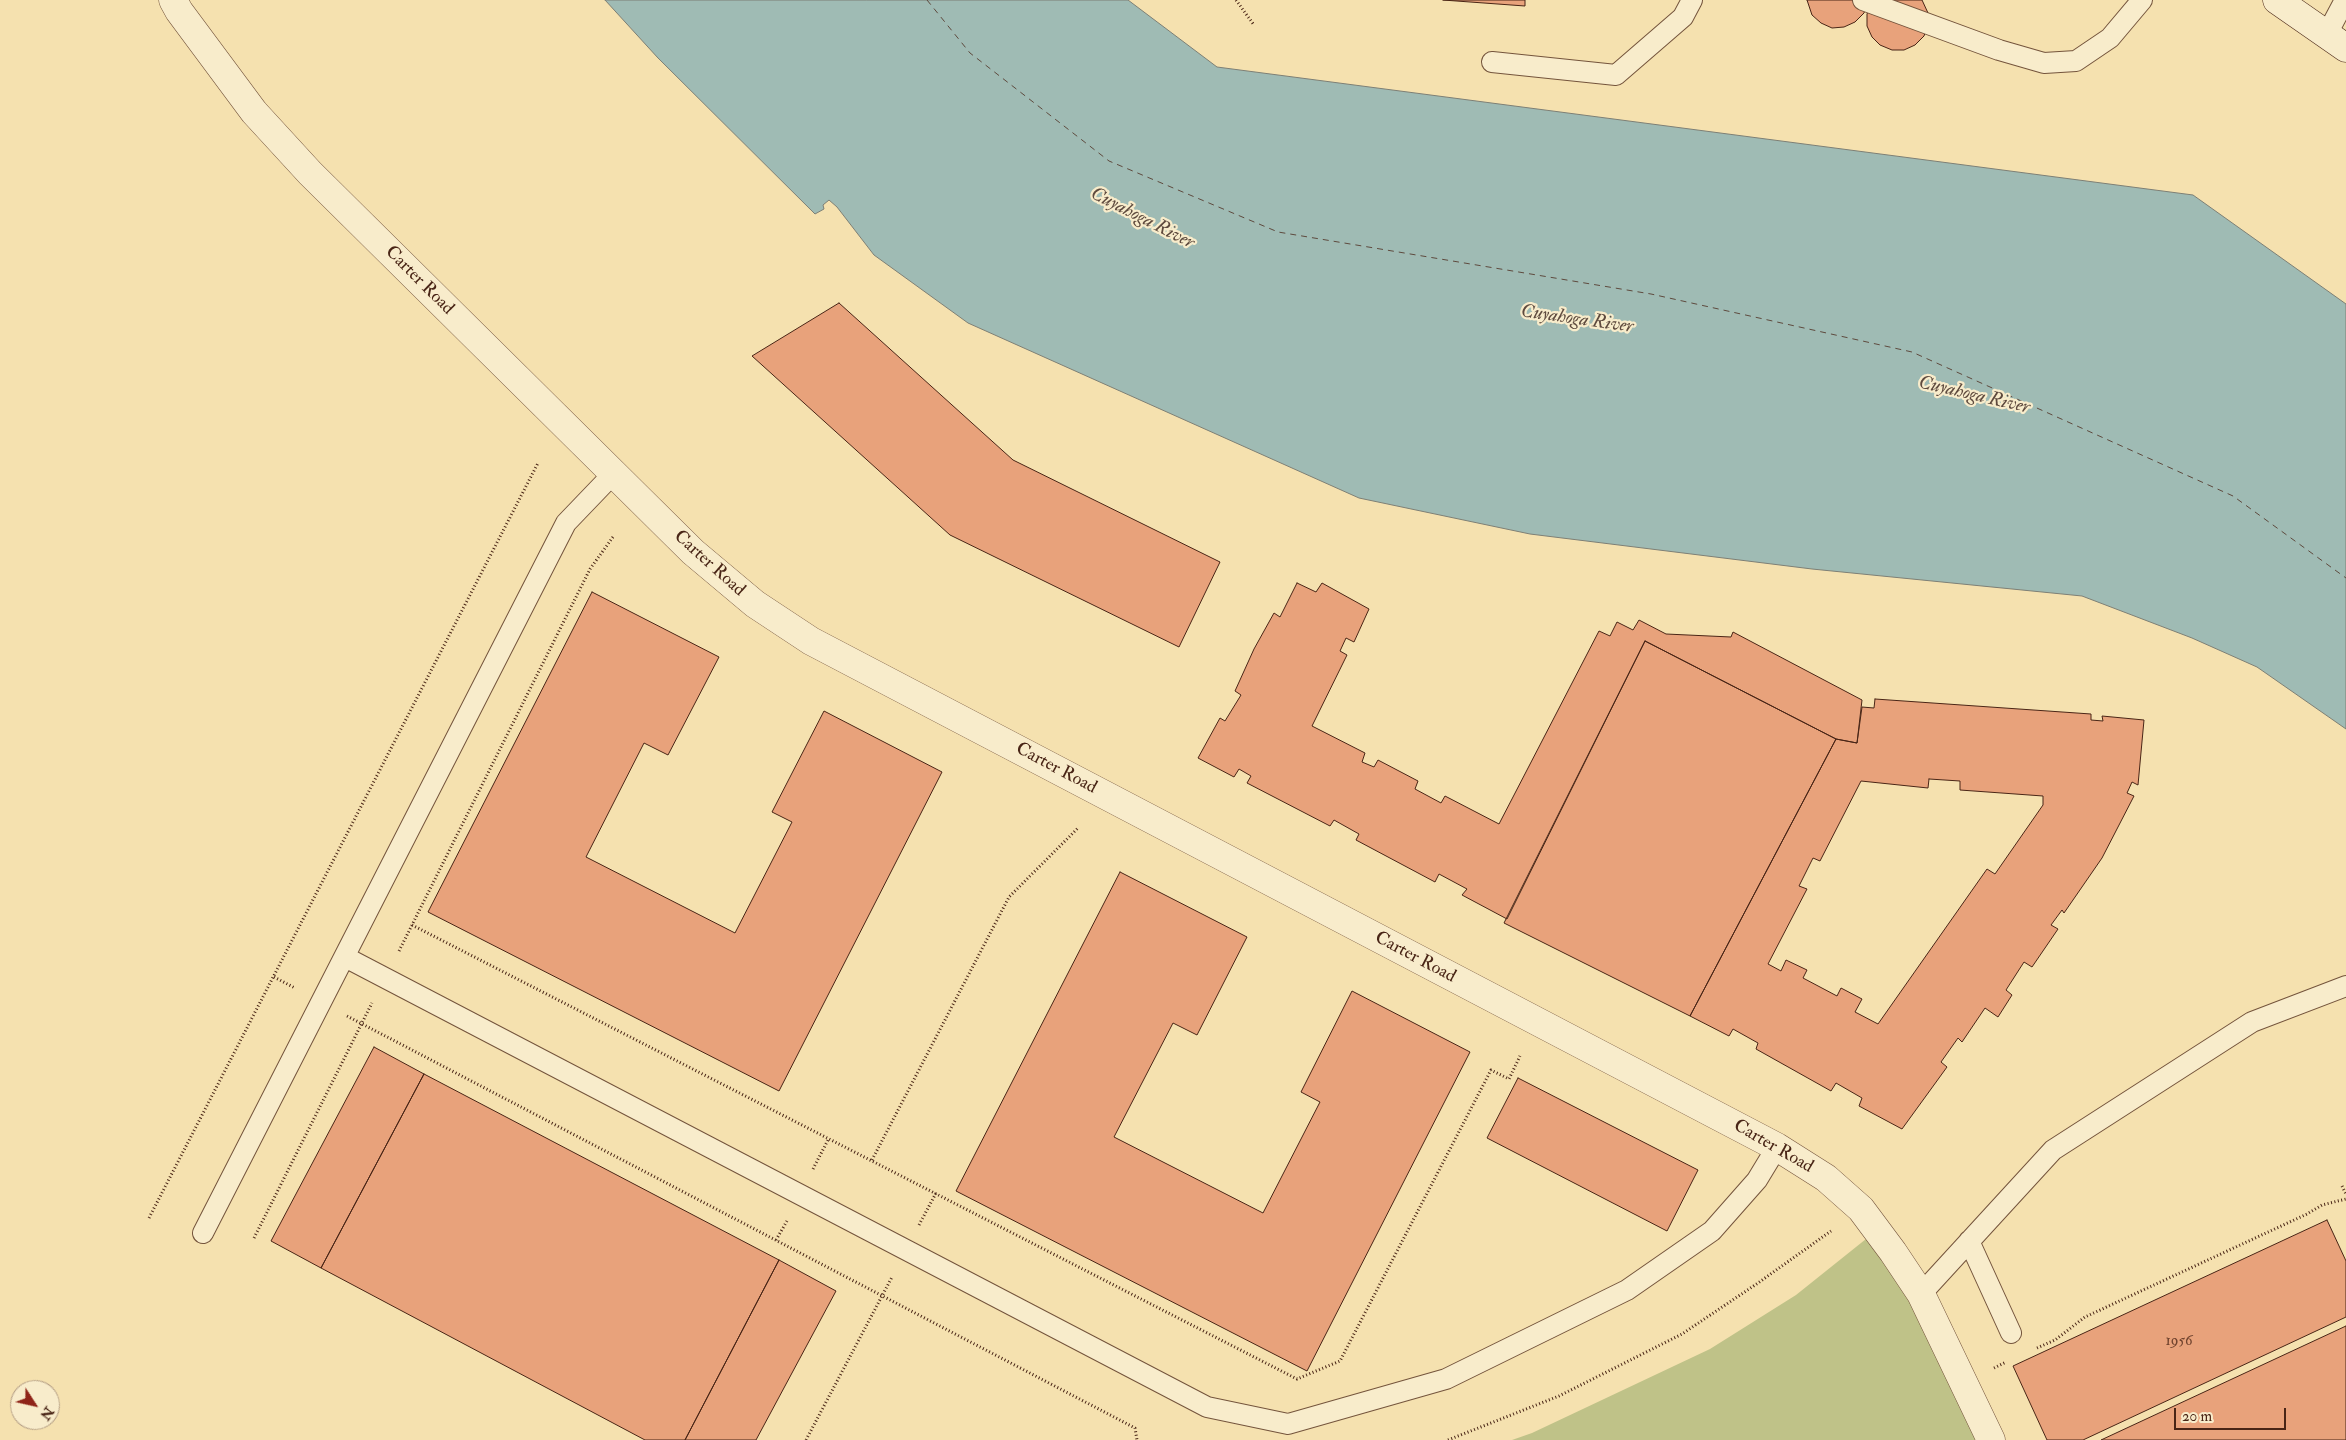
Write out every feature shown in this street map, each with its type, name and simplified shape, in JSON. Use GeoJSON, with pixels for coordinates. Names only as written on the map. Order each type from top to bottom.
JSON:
{"type":"FeatureCollection","features":[{"type":"Feature","properties":{"kind":"street","name":"Carter Road"},"geometry":{"type":"LineString","coordinates":[[174,0],[179,11],[254,112],[310,173],[693,552],[741,593],[811,641],[1777,1147],[1826,1178],[1860,1210],[1893,1252],[1921,1294],[1991,1440]]}},
{"type":"Feature","properties":{"kind":"street"},"geometry":{"type":"LineString","coordinates":[[2276,0],[2336,41]]}},
{"type":"Feature","properties":{"kind":"lane"},"geometry":{"type":"LineString","coordinates":[[1492,62],[1616,75],[1683,17],[1692,0]]}},
{"type":"Feature","properties":{"kind":"lane"},"geometry":{"type":"LineString","coordinates":[[1863,0],[1999,50],[2044,64],[2076,60],[2083,56],[2110,38],[2142,0]]}},
{"type":"Feature","properties":{"kind":"lane"},"geometry":{"type":"LineString","coordinates":[[2336,41],[2345,0]]}},
{"type":"Feature","properties":{"kind":"lane"},"geometry":{"type":"LineString","coordinates":[[203,1233],[566,523],[613,474]]}},
{"type":"Feature","properties":{"kind":"lane"},"geometry":{"type":"LineString","coordinates":[[345,957],[1207,1407],[1288,1424],[1446,1379],[1626,1290],[1712,1231],[1756,1180],[1777,1147]]}},
{"type":"Feature","properties":{"kind":"lane"},"geometry":{"type":"LineString","coordinates":[[1921,1294],[2053,1150],[2252,1022],[2346,986]]}},
{"type":"Feature","properties":{"kind":"lane"},"geometry":{"type":"LineString","coordinates":[[1969,1241],[2011,1333]]}},
{"type":"Feature","properties":{"kind":"path"},"geometry":{"type":"LineString","coordinates":[[1236,0],[1254,25]]}},
{"type":"Feature","properties":{"kind":"path"},"geometry":{"type":"LineString","coordinates":[[150,1218],[538,463]]}},
{"type":"Feature","properties":{"kind":"path"},"geometry":{"type":"LineString","coordinates":[[254,1238],[590,568],[613,537]]}},
{"type":"Feature","properties":{"kind":"path"},"geometry":{"type":"LineString","coordinates":[[872,1160],[1009,896],[1079,827]]}},
{"type":"Feature","properties":{"kind":"path"},"geometry":{"type":"LineString","coordinates":[[412,925],[1297,1379],[1340,1361],[1491,1070],[1509,1079],[1520,1056]]}},
{"type":"Feature","properties":{"kind":"path"},"geometry":{"type":"LineString","coordinates":[[274,977],[1135,1428],[1137,1440]]}},
{"type":"Feature","properties":{"kind":"path"},"geometry":{"type":"LineString","coordinates":[[2342,1186],[2346,1194]]}},
{"type":"Feature","properties":{"kind":"path"},"geometry":{"type":"LineString","coordinates":[[806,1440],[936,1193]]}},
{"type":"Feature","properties":{"kind":"path"},"geometry":{"type":"LineString","coordinates":[[2029,1352],[2055,1340],[2085,1317],[2307,1214],[2322,1205],[2346,1199]]}},
{"type":"Feature","properties":{"kind":"path"},"geometry":{"type":"LineString","coordinates":[[1448,1440],[1559,1396],[1682,1334],[1758,1284],[1831,1231]]}},
{"type":"Feature","properties":{"kind":"path"},"geometry":{"type":"LineString","coordinates":[[1986,1371],[2012,1360]]}},
{"type":"Feature","properties":{"kind":"green space"},"geometry":{"type":"Polygon","coordinates":[[[1876,1231],[1991,1440],[1512,1440],[1532,1433],[1710,1349],[1796,1295],[1876,1231]]]}},
{"type":"Feature","properties":{"kind":"water","name":"Cuyahoga River"},"geometry":{"type":"Polygon","coordinates":[[[605,0],[1128,0],[1217,67],[2193,195],[2346,304],[2346,729],[2257,667],[2192,638],[2082,596],[1812,569],[1530,534],[1359,498],[968,323],[874,255],[837,207],[829,200],[823,205],[824,209],[815,214],[658,58],[605,0]]]}},
{"type":"Feature","properties":{"kind":"building"},"geometry":{"type":"Polygon","coordinates":[[[1443,0],[1525,0],[1525,6],[1443,0]]]}},
{"type":"Feature","properties":{"kind":"building"},"geometry":{"type":"Polygon","coordinates":[[[1807,0],[1868,0],[1868,2],[1864,13],[1855,22],[1844,27],[1832,28],[1821,23],[1812,15],[1807,0]]]}},
{"type":"Feature","properties":{"kind":"building"},"geometry":{"type":"Polygon","coordinates":[[[1873,0],[1922,0],[1928,13],[1928,24],[1924,36],[1915,45],[1904,50],[1892,50],[1880,45],[1872,37],[1867,26],[1867,14],[1873,0]]]}},
{"type":"Feature","properties":{"kind":"building"},"geometry":{"type":"Polygon","coordinates":[[[839,303],[1013,460],[1220,562],[1179,647],[950,535],[752,356],[839,303]]]}},
{"type":"Feature","properties":{"kind":"building"},"geometry":{"type":"Polygon","coordinates":[[[1297,583],[1316,592],[1322,583],[1369,609],[1354,642],[1346,638],[1340,651],[1347,655],[1312,726],[1365,753],[1362,762],[1374,767],[1378,760],[1418,781],[1415,789],[1441,803],[1445,796],[1499,824],[1599,631],[1610,636],[1617,622],[1633,630],[1639,620],[1666,634],[1731,637],[1733,632],[1862,700],[1857,743],[1836,739],[1645,641],[1507,919],[1462,895],[1467,889],[1439,874],[1435,882],[1356,840],[1359,834],[1334,820],[1330,826],[1247,783],[1251,776],[1239,769],[1234,777],[1198,758],[1220,718],[1225,721],[1241,695],[1235,691],[1254,649],[1274,613],[1280,617],[1297,583]]]}},
{"type":"Feature","properties":{"kind":"building"},"geometry":{"type":"Polygon","coordinates":[[[592,592],[719,657],[668,755],[644,743],[586,857],[735,933],[792,822],[772,812],[824,711],[942,772],[779,1091],[428,912],[592,592]]]}},
{"type":"Feature","properties":{"kind":"building"},"geometry":{"type":"Polygon","coordinates":[[[1645,641],[1836,739],[1690,1016],[1504,923],[1645,641]]]}},
{"type":"Feature","properties":{"kind":"building"},"geometry":{"type":"Polygon","coordinates":[[[1875,699],[2091,714],[2091,720],[2103,721],[2102,716],[2144,720],[2138,785],[2132,782],[2127,793],[2134,796],[2102,858],[2064,913],[2062,910],[2051,925],[2058,929],[2032,967],[2024,962],[2006,990],[2012,995],[1998,1017],[1985,1008],[1962,1042],[1958,1038],[1941,1062],[1947,1067],[1902,1129],[1859,1106],[1862,1098],[1836,1083],[1831,1091],[1756,1049],[1758,1043],[1733,1029],[1729,1036],[1690,1016],[1836,739],[1857,743],[1862,707],[1874,708],[1875,699]],[[1929,779],[1928,788],[1861,781],[1820,861],[1813,858],[1799,886],[1807,889],[1768,964],[1781,971],[1786,960],[1807,970],[1803,978],[1837,996],[1841,988],[1862,999],[1855,1012],[1878,1024],[1987,869],[1995,874],[2043,805],[2043,796],[1960,790],[1960,781],[1929,779]]]}},
{"type":"Feature","properties":{"kind":"building"},"geometry":{"type":"Polygon","coordinates":[[[1120,872],[1247,937],[1197,1035],[1173,1023],[1114,1137],[1263,1213],[1320,1102],[1301,1092],[1352,991],[1470,1052],[1307,1371],[956,1191],[1120,872]]]}},
{"type":"Feature","properties":{"kind":"building"},"geometry":{"type":"Polygon","coordinates":[[[374,1047],[424,1074],[321,1268],[271,1241],[374,1047]]]}},
{"type":"Feature","properties":{"kind":"building"},"geometry":{"type":"Polygon","coordinates":[[[424,1074],[779,1260],[685,1440],[645,1440],[321,1268],[424,1074]]]}},
{"type":"Feature","properties":{"kind":"building"},"geometry":{"type":"Polygon","coordinates":[[[1518,1078],[1698,1170],[1667,1231],[1487,1138],[1518,1078]]]}},
{"type":"Feature","properties":{"kind":"building"},"geometry":{"type":"Polygon","coordinates":[[[2327,1220],[2346,1261],[2346,1317],[2083,1440],[2047,1440],[2013,1366],[2327,1220]]]}},
{"type":"Feature","properties":{"kind":"building"},"geometry":{"type":"Polygon","coordinates":[[[779,1260],[836,1291],[756,1440],[685,1440],[779,1260]]]}},
{"type":"Feature","properties":{"kind":"building"},"geometry":{"type":"Polygon","coordinates":[[[2346,1326],[2346,1440],[2101,1440],[2346,1326]]]}},
{"type":"Feature","properties":{"kind":"ferry route"},"geometry":{"type":"LineString","coordinates":[[927,0],[970,53],[1109,161],[1278,232],[1651,294],[1912,352],[2233,496],[2346,578]]}}]}
